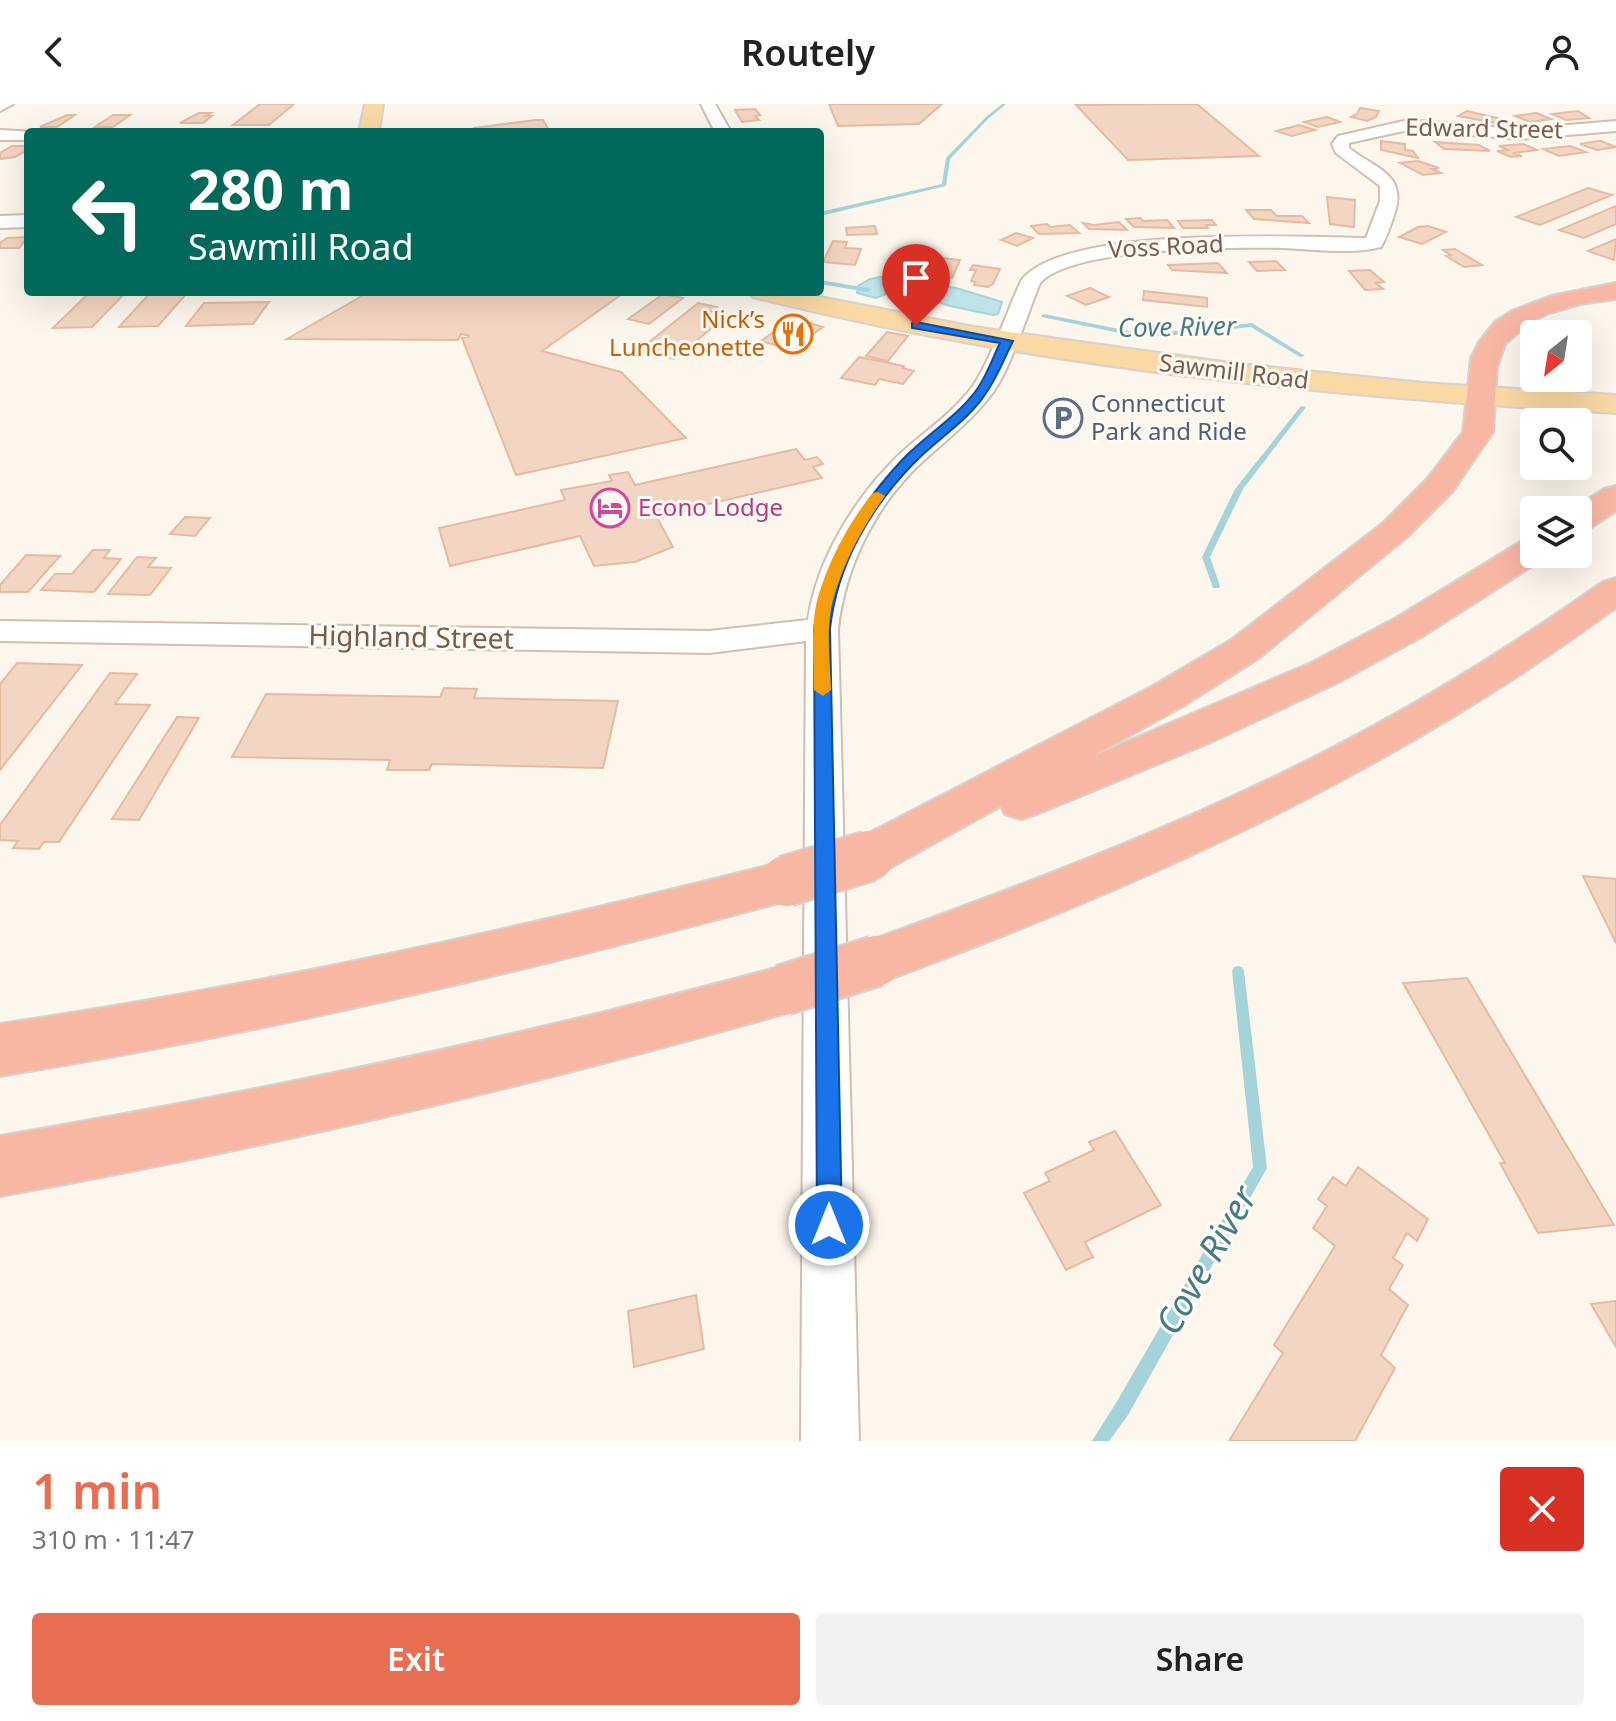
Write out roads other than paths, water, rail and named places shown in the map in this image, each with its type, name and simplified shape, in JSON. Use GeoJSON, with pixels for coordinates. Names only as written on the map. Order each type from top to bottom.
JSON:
{"type":"FeatureCollection","features":[{"type":"Feature","properties":{"kind":"highway"},"geometry":{"type":"LineString","coordinates":[[869,856],[1168,696],[1256,641],[1395,530],[1440,485],[1478,432],[1485,357],[1492,342],[1508,325],[1539,307],[1585,294],[1616,291]]}},
{"type":"Feature","properties":{"kind":"highway"},"geometry":{"type":"LineString","coordinates":[[1592,512],[1616,496]]}},
{"type":"Feature","properties":{"kind":"highway"},"geometry":{"type":"LineString","coordinates":[[0,1050],[360,987],[520,950],[786,881],[869,856],[1010,806],[1208,727],[1368,650],[1520,558]]}},
{"type":"Feature","properties":{"kind":"highway"},"geometry":{"type":"LineString","coordinates":[[0,1166],[178,1135],[656,1027],[876,961],[1105,872],[1302,782],[1460,696],[1616,590]]}},
{"type":"Feature","properties":{"kind":"main road"},"geometry":{"type":"LineString","coordinates":[[370,128],[374,104]]}},
{"type":"Feature","properties":{"kind":"main road","name":"Sawmill Road"},"geometry":{"type":"LineString","coordinates":[[779,296],[874,318],[1007,341],[1241,374],[1481,398],[1616,404]]}},
{"type":"Feature","properties":{"kind":"street"},"geometry":{"type":"LineString","coordinates":[[0,107],[6,104]]}},
{"type":"Feature","properties":{"kind":"street"},"geometry":{"type":"LineString","coordinates":[[708,104],[721,128]]}},
{"type":"Feature","properties":{"kind":"street"},"geometry":{"type":"LineString","coordinates":[[1408,125],[1415,115],[1415,109]]}},
{"type":"Feature","properties":{"kind":"street","name":"Edward Street"},"geometry":{"type":"LineString","coordinates":[[1594,109],[1616,118]]}},
{"type":"Feature","properties":{"kind":"street","name":"Edward Street"},"geometry":{"type":"LineString","coordinates":[[1374,243],[1391,201],[1391,188],[1381,176],[1346,154],[1340,144],[1348,137],[1408,125],[1520,134],[1616,126]]}},
{"type":"Feature","properties":{"kind":"street"},"geometry":{"type":"LineString","coordinates":[[0,135],[24,135]]}},
{"type":"Feature","properties":{"kind":"street"},"geometry":{"type":"LineString","coordinates":[[0,222],[24,221]]}},
{"type":"Feature","properties":{"kind":"street","name":"Voss Road"},"geometry":{"type":"LineString","coordinates":[[830,1441],[822,629],[826,598],[860,518],[909,460],[965,411],[983,390],[1035,276],[1070,257],[1102,250],[1143,247],[1274,242],[1374,243]]}},
{"type":"Feature","properties":{"kind":"street","name":"Highland Street"},"geometry":{"type":"LineString","coordinates":[[0,631],[709,642],[822,629]]}},
{"type":"Feature","properties":{"kind":"water"},"geometry":{"type":"Polygon","coordinates":[[[886,276],[956,288],[1002,302],[998,314],[993,315],[910,293],[888,293],[876,298],[857,293],[858,286],[870,279],[886,276]]]}},
{"type":"Feature","properties":{"kind":"waterway","name":"Cove River"},"geometry":{"type":"LineString","coordinates":[[824,213],[944,185],[948,159],[1004,104]]}},
{"type":"Feature","properties":{"kind":"waterway","name":"Cove River"},"geometry":{"type":"LineString","coordinates":[[824,283],[868,290]]}},
{"type":"Feature","properties":{"kind":"waterway","name":"Cove River"},"geometry":{"type":"LineString","coordinates":[[1044,316],[1129,333],[1166,334],[1252,325],[1302,356]]}},
{"type":"Feature","properties":{"kind":"waterway","name":"Cove River"},"geometry":{"type":"LineString","coordinates":[[1216,586],[1206,557],[1239,489],[1303,407]]}},
{"type":"Feature","properties":{"kind":"waterway","name":"Cove River"},"geometry":{"type":"LineString","coordinates":[[1100,1441],[1122,1409],[1260,1168],[1238,971]]}},
{"type":"Feature","properties":{"kind":"place","name":"Nick’s Luncheonette"},"geometry":{"type":"Point","coordinates":[793,334]}},
{"type":"Feature","properties":{"kind":"place","name":"Connecticut Park and Ride"},"geometry":{"type":"Point","coordinates":[1063,418]}},
{"type":"Feature","properties":{"kind":"place","name":"Econo Lodge"},"geometry":{"type":"Point","coordinates":[610,508]}}]}
